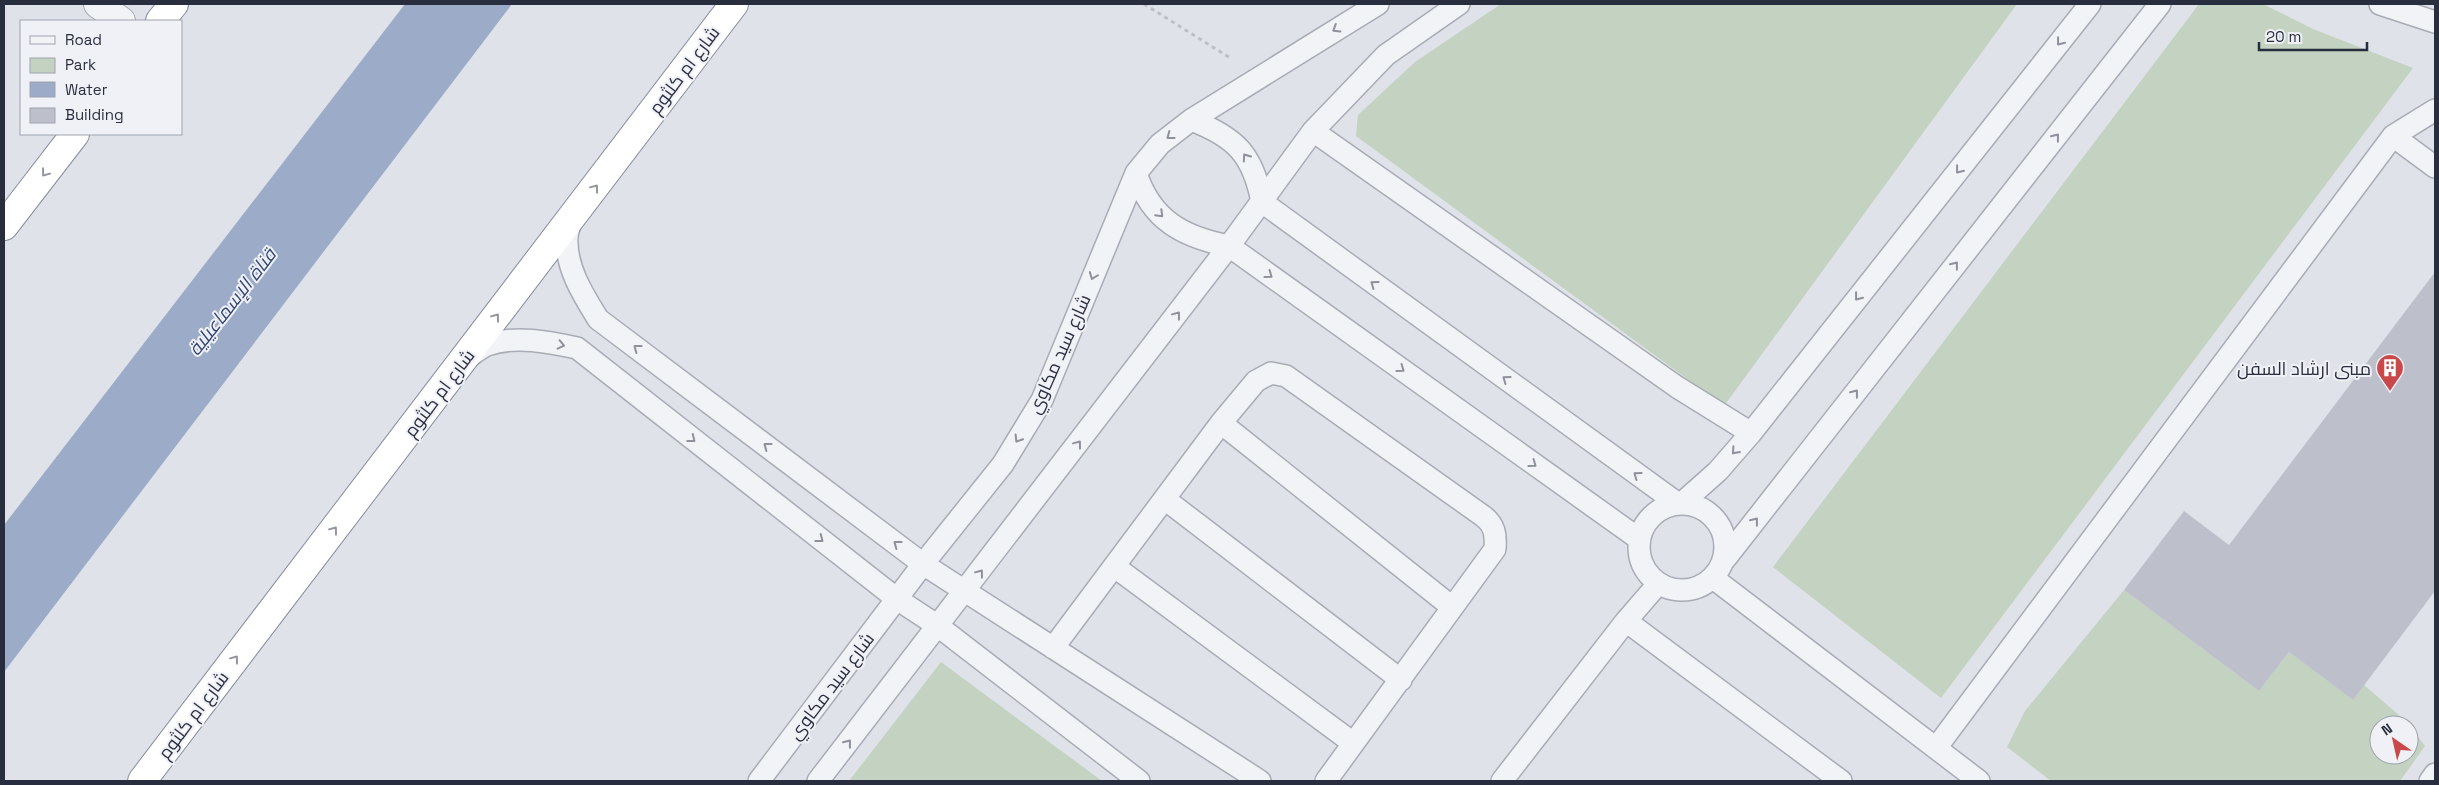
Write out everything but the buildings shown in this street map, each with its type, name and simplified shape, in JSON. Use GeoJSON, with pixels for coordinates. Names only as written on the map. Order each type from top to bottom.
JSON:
{"type":"FeatureCollection","features":[{"type":"Feature","properties":{"kind":"highway"},"geometry":{"type":"LineString","coordinates":[[161,20],[174,4]]}},
{"type":"Feature","properties":{"kind":"highway","name":"شارع ام كلثوم"},"geometry":{"type":"LineString","coordinates":[[142,781],[734,4]]}},
{"type":"Feature","properties":{"kind":"highway"},"geometry":{"type":"LineString","coordinates":[[4,226],[73,135]]}},
{"type":"Feature","properties":{"kind":"street"},"geometry":{"type":"LineString","coordinates":[[98,4],[119,20]]}},
{"type":"Feature","properties":{"kind":"lane","name":"شارع سيد مكاوي"},"geometry":{"type":"LineString","coordinates":[[759,781],[896,599],[1003,464],[1042,400],[1136,172],[1160,144],[1191,120],[1378,4]]}},
{"type":"Feature","properties":{"kind":"lane"},"geometry":{"type":"LineString","coordinates":[[818,781],[1229,246],[1313,131],[1386,56],[1459,4]]}},
{"type":"Feature","properties":{"kind":"lane"},"geometry":{"type":"LineString","coordinates":[[2090,4],[1751,433],[1718,471],[1680,503],[1663,508],[1652,515],[1639,539],[1639,556],[1646,572],[1658,584],[1672,590],[1686,591],[1701,587],[1713,578],[1725,559],[2160,4]]}},
{"type":"Feature","properties":{"kind":"lane"},"geometry":{"type":"LineString","coordinates":[[2380,4],[2435,22]]}},
{"type":"Feature","properties":{"kind":"lane"},"geometry":{"type":"LineString","coordinates":[[1936,748],[2393,136],[2435,110]]}},
{"type":"Feature","properties":{"kind":"lane"},"geometry":{"type":"LineString","coordinates":[[1191,120],[1210,127],[1231,139],[1247,157],[1258,179],[1262,202],[1680,503],[1702,508],[1717,520],[1725,539],[1725,559]]}},
{"type":"Feature","properties":{"kind":"lane"},"geometry":{"type":"LineString","coordinates":[[1313,131],[1676,387],[1751,433]]}},
{"type":"Feature","properties":{"kind":"lane"},"geometry":{"type":"LineString","coordinates":[[2393,136],[2435,167]]}},
{"type":"Feature","properties":{"kind":"lane"},"geometry":{"type":"LineString","coordinates":[[1136,172],[1141,189],[1156,212],[1177,230],[1202,241],[1229,246],[1639,539]]}},
{"type":"Feature","properties":{"kind":"lane"},"geometry":{"type":"LineString","coordinates":[[572,218],[566,241],[572,269],[583,295],[598,319],[923,564],[1260,781]]}},
{"type":"Feature","properties":{"kind":"lane"},"geometry":{"type":"LineString","coordinates":[[464,359],[487,345],[517,341],[548,342],[577,348],[896,599],[938,626],[1139,781]]}},
{"type":"Feature","properties":{"kind":"lane"},"geometry":{"type":"LineString","coordinates":[[1053,648],[1166,500],[1221,423],[1256,381],[1263,376],[1278,373],[1286,376],[1483,516],[1493,526],[1496,537],[1495,549],[1326,781]]}},
{"type":"Feature","properties":{"kind":"lane"},"geometry":{"type":"LineString","coordinates":[[1221,423],[1452,607]]}},
{"type":"Feature","properties":{"kind":"lane"},"geometry":{"type":"LineString","coordinates":[[1166,500],[1401,680]]}},
{"type":"Feature","properties":{"kind":"lane"},"geometry":{"type":"LineString","coordinates":[[1115,567],[1354,743]]}},
{"type":"Feature","properties":{"kind":"lane"},"geometry":{"type":"LineString","coordinates":[[1713,578],[1979,781]]}},
{"type":"Feature","properties":{"kind":"lane"},"geometry":{"type":"LineString","coordinates":[[1502,781],[1626,621],[1658,584]]}},
{"type":"Feature","properties":{"kind":"lane"},"geometry":{"type":"LineString","coordinates":[[1626,621],[1841,781]]}},
{"type":"Feature","properties":{"kind":"lane"},"geometry":{"type":"LineString","coordinates":[[2430,781],[2435,774]]}},
{"type":"Feature","properties":{"kind":"path"},"geometry":{"type":"LineString","coordinates":[[1144,4],[1260,77]]}},
{"type":"Feature","properties":{"kind":"green space"},"geometry":{"type":"Polygon","coordinates":[[[1501,4],[2017,4],[1724,406],[1356,136],[1358,115],[1415,62],[1501,4]]]}},
{"type":"Feature","properties":{"kind":"green space"},"geometry":{"type":"Polygon","coordinates":[[[2199,4],[2263,4],[2313,29],[2413,68],[1941,698],[1773,567],[2199,4]]]}},
{"type":"Feature","properties":{"kind":"green space"},"geometry":{"type":"Polygon","coordinates":[[[2124,590],[2259,691],[2289,652],[2353,700],[2364,685],[2399,715],[2369,715],[2369,765],[2411,765],[2400,781],[2051,781],[2007,747],[2025,711],[2124,590]]]}},
{"type":"Feature","properties":{"kind":"green space"},"geometry":{"type":"Polygon","coordinates":[[[941,662],[1102,781],[849,781],[941,662]]]}},
{"type":"Feature","properties":{"kind":"green space"},"geometry":{"type":"Polygon","coordinates":[[[2419,738],[2425,746],[2419,754],[2419,738]]]}},
{"type":"Feature","properties":{"kind":"water","name":"قناة الإسماعيلية"},"geometry":{"type":"Polygon","coordinates":[[[405,4],[512,4],[4,672],[4,525],[405,4]]]}},
{"type":"Feature","properties":{"kind":"place","name":"مبنى ارشاد السفن"},"geometry":{"type":"Point","coordinates":[2390,392]}}]}
